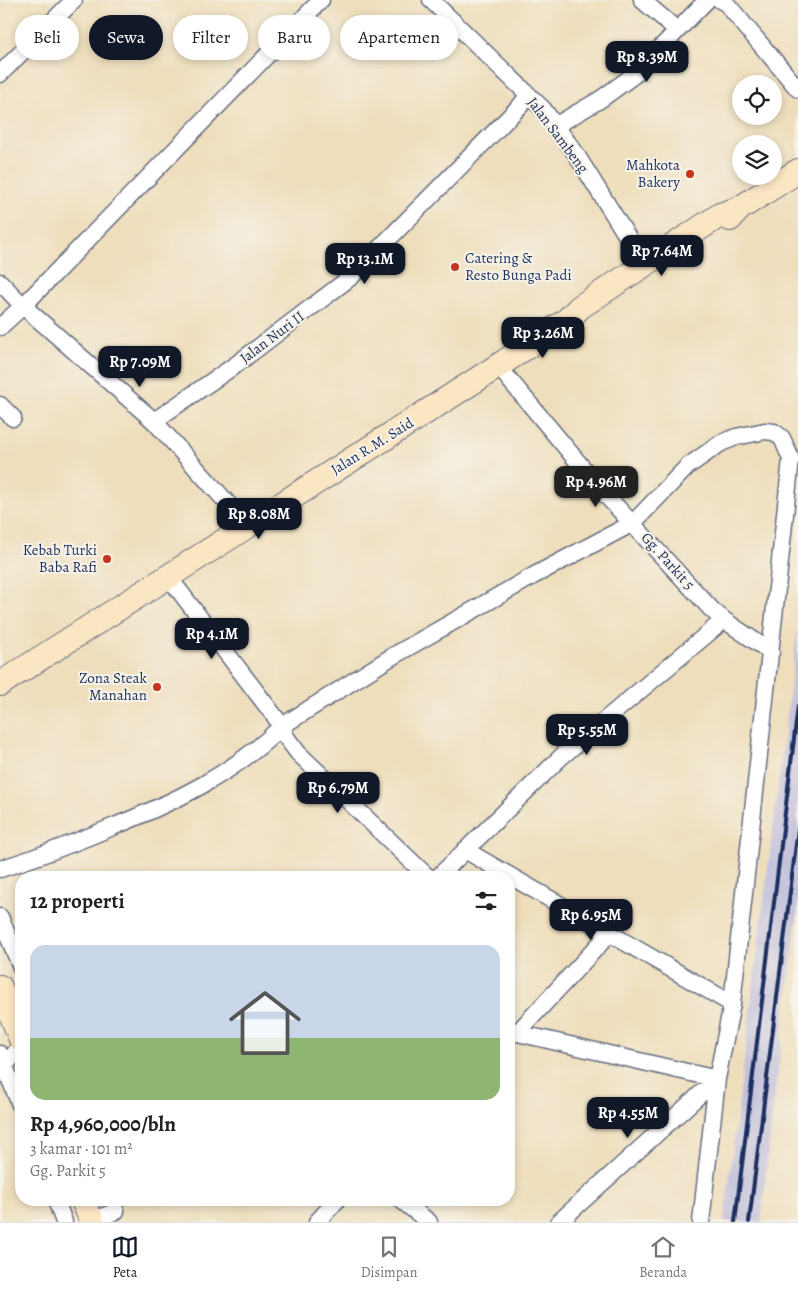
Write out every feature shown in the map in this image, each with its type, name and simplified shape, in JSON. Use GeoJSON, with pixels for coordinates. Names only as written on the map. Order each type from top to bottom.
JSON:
{"type":"FeatureCollection","features":[{"type":"Feature","properties":{"kind":"main road","name":"Jalan R.M. Said"},"geometry":{"type":"LineString","coordinates":[[567,320],[584,314],[724,224],[740,208],[798,171]]}},
{"type":"Feature","properties":{"kind":"main road","name":"Jalan R.M. Said"},"geometry":{"type":"LineString","coordinates":[[0,684],[498,366],[567,320],[580,307],[720,215],[740,208]]}},
{"type":"Feature","properties":{"kind":"main road"},"geometry":{"type":"LineString","coordinates":[[1,993],[15,1025]]}},
{"type":"Feature","properties":{"kind":"main road"},"geometry":{"type":"LineString","coordinates":[[85,1206],[91,1222]]}},
{"type":"Feature","properties":{"kind":"street"},"geometry":{"type":"LineString","coordinates":[[0,74],[74,0]]}},
{"type":"Feature","properties":{"kind":"street"},"geometry":{"type":"LineString","coordinates":[[0,327],[23,306],[321,0]]}},
{"type":"Feature","properties":{"kind":"street","name":"Jalan Sambeng"},"geometry":{"type":"LineString","coordinates":[[430,0],[529,95],[555,126],[574,151],[645,265]]}},
{"type":"Feature","properties":{"kind":"street"},"geometry":{"type":"LineString","coordinates":[[642,0],[677,30]]}},
{"type":"Feature","properties":{"kind":"street"},"geometry":{"type":"LineString","coordinates":[[555,126],[601,99],[634,75],[707,0]]}},
{"type":"Feature","properties":{"kind":"street"},"geometry":{"type":"LineString","coordinates":[[720,0],[726,3],[798,89]]}},
{"type":"Feature","properties":{"kind":"street","name":"Jalan Nuri II"},"geometry":{"type":"LineString","coordinates":[[154,421],[234,366],[351,277],[529,95]]}},
{"type":"Feature","properties":{"kind":"street"},"geometry":{"type":"LineString","coordinates":[[0,282],[23,306],[154,421],[247,525]]}},
{"type":"Feature","properties":{"kind":"street","name":"Gg. Parkit 5"},"geometry":{"type":"LineString","coordinates":[[498,366],[602,491],[724,620],[771,652]]}},
{"type":"Feature","properties":{"kind":"street"},"geometry":{"type":"LineString","coordinates":[[0,406],[13,418]]}},
{"type":"Feature","properties":{"kind":"street"},"geometry":{"type":"LineString","coordinates":[[0,869],[59,850],[187,795],[267,740],[282,726],[393,656],[533,576],[633,523],[688,466],[703,454],[721,443],[736,437],[764,431],[774,432],[782,438],[791,459],[732,1004],[717,1079],[701,1222]]}},
{"type":"Feature","properties":{"kind":"street"},"geometry":{"type":"LineString","coordinates":[[168,576],[282,726],[291,745],[422,871]]}},
{"type":"Feature","properties":{"kind":"street"},"geometry":{"type":"LineString","coordinates":[[444,871],[562,756],[724,620]]}},
{"type":"Feature","properties":{"kind":"street"},"geometry":{"type":"LineString","coordinates":[[465,850],[501,871]]}},
{"type":"Feature","properties":{"kind":"street"},"geometry":{"type":"LineString","coordinates":[[515,879],[732,1004]]}},
{"type":"Feature","properties":{"kind":"street"},"geometry":{"type":"LineString","coordinates":[[0,917],[12,948]]}},
{"type":"Feature","properties":{"kind":"street"},"geometry":{"type":"LineString","coordinates":[[515,1030],[610,934]]}},
{"type":"Feature","properties":{"kind":"street"},"geometry":{"type":"LineString","coordinates":[[515,1032],[717,1079]]}},
{"type":"Feature","properties":{"kind":"street"},"geometry":{"type":"LineString","coordinates":[[15,1050],[2,1060],[15,1092]]}},
{"type":"Feature","properties":{"kind":"street"},"geometry":{"type":"LineString","coordinates":[[559,1222],[717,1079]]}},
{"type":"Feature","properties":{"kind":"street"},"geometry":{"type":"LineString","coordinates":[[58,1206],[64,1222]]}},
{"type":"Feature","properties":{"kind":"street"},"geometry":{"type":"LineString","coordinates":[[317,1222],[332,1206]]}},
{"type":"Feature","properties":{"kind":"street"},"geometry":{"type":"LineString","coordinates":[[409,1206],[429,1222]]}},
{"type":"Feature","properties":{"kind":"street"},"geometry":{"type":"LineString","coordinates":[[91,1222],[116,1211]]}},
{"type":"Feature","properties":{"kind":"shaded area"},"geometry":{"type":"Polygon","coordinates":[[[798,626],[798,910],[772,1116],[761,1222],[724,1222],[798,626]]]}},
{"type":"Feature","properties":{"kind":"railway"},"geometry":{"type":"LineString","coordinates":[[735,1222],[798,706]]}},
{"type":"Feature","properties":{"kind":"railway"},"geometry":{"type":"LineString","coordinates":[[749,1222],[798,828]]}},
{"type":"Feature","properties":{"kind":"place","name":"Mahkota Bakery"},"geometry":{"type":"Point","coordinates":[690,174]}},
{"type":"Feature","properties":{"kind":"place","name":"Catering & Resto Bunga Padi"},"geometry":{"type":"Point","coordinates":[455,267]}},
{"type":"Feature","properties":{"kind":"place","name":"Kebab Turki Baba Rafi"},"geometry":{"type":"Point","coordinates":[107,559]}},
{"type":"Feature","properties":{"kind":"place","name":"Zona Steak Manahan"},"geometry":{"type":"Point","coordinates":[157,687]}}]}
